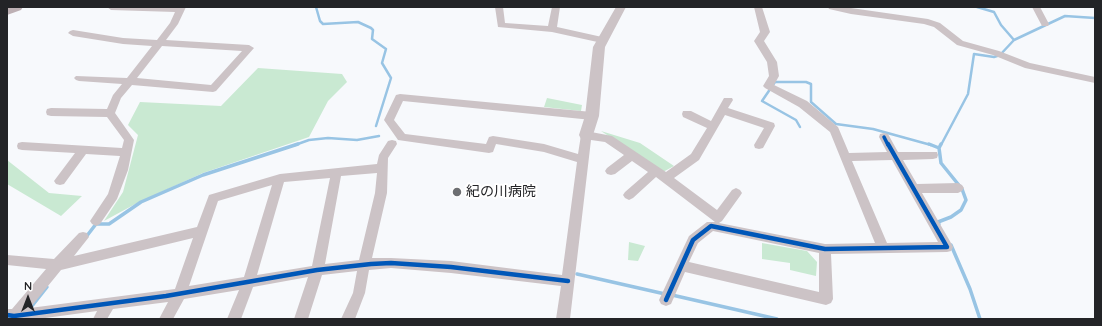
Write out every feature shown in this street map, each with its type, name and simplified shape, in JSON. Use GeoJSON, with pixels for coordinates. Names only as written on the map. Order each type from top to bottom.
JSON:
{"type":"FeatureCollection","features":[{"type":"Feature","properties":{"kind":"main road"},"geometry":{"type":"LineString","coordinates":[[7,10],[16,7]]}},
{"type":"Feature","properties":{"kind":"street"},"geometry":{"type":"LineString","coordinates":[[110,114],[117,97],[174,24],[181,8],[112,7]]}},
{"type":"Feature","properties":{"kind":"street"},"geometry":{"type":"LineString","coordinates":[[499,7],[501,25],[552,29],[602,40]]}},
{"type":"Feature","properties":{"kind":"street"},"geometry":{"type":"LineString","coordinates":[[552,29],[556,7]]}},
{"type":"Feature","properties":{"kind":"street"},"geometry":{"type":"LineString","coordinates":[[563,319],[586,135],[592,116],[599,47],[621,7]]}},
{"type":"Feature","properties":{"kind":"street"},"geometry":{"type":"LineString","coordinates":[[758,7],[765,32],[760,41],[763,49],[772,62],[774,76],[768,86],[803,104],[834,130],[883,248]]}},
{"type":"Feature","properties":{"kind":"street"},"geometry":{"type":"LineString","coordinates":[[832,7],[925,21],[937,25],[960,43],[1042,70],[1095,80]]}},
{"type":"Feature","properties":{"kind":"street"},"geometry":{"type":"LineString","coordinates":[[1036,7],[1045,24]]}},
{"type":"Feature","properties":{"kind":"street"},"geometry":{"type":"LineString","coordinates":[[72,33],[123,41],[249,48],[213,89],[79,78]]}},
{"type":"Feature","properties":{"kind":"street"},"geometry":{"type":"LineString","coordinates":[[583,159],[544,148],[493,140],[489,149],[402,137],[388,120],[400,97],[592,116]]}},
{"type":"Feature","properties":{"kind":"street"},"geometry":{"type":"LineString","coordinates":[[666,178],[695,158],[725,105],[770,126],[759,145]]}},
{"type":"Feature","properties":{"kind":"street"},"geometry":{"type":"LineString","coordinates":[[51,112],[110,114]]}},
{"type":"Feature","properties":{"kind":"street"},"geometry":{"type":"LineString","coordinates":[[96,221],[113,196],[129,140],[110,114]]}},
{"type":"Feature","properties":{"kind":"street"},"geometry":{"type":"LineString","coordinates":[[687,114],[713,126]]}},
{"type":"Feature","properties":{"kind":"street"},"geometry":{"type":"LineString","coordinates":[[586,135],[608,138],[666,178],[718,218],[736,193]]}},
{"type":"Feature","properties":{"kind":"street"},"geometry":{"type":"LineString","coordinates":[[666,300],[693,240],[712,226],[825,249],[947,247],[884,137]]}},
{"type":"Feature","properties":{"kind":"street"},"geometry":{"type":"LineString","coordinates":[[348,319],[360,293],[364,265],[381,193],[383,158],[392,144]]}},
{"type":"Feature","properties":{"kind":"street"},"geometry":{"type":"LineString","coordinates":[[22,146],[126,152]]}},
{"type":"Feature","properties":{"kind":"street"},"geometry":{"type":"LineString","coordinates":[[60,182],[83,150]]}},
{"type":"Feature","properties":{"kind":"street"},"geometry":{"type":"LineString","coordinates":[[611,171],[632,155]]}},
{"type":"Feature","properties":{"kind":"street"},"geometry":{"type":"LineString","coordinates":[[845,157],[933,155]]}},
{"type":"Feature","properties":{"kind":"street"},"geometry":{"type":"LineString","coordinates":[[166,319],[180,294],[213,198],[280,178],[383,168]]}},
{"type":"Feature","properties":{"kind":"street"},"geometry":{"type":"LineString","coordinates":[[629,195],[656,171]]}},
{"type":"Feature","properties":{"kind":"street"},"geometry":{"type":"LineString","coordinates":[[301,319],[317,270],[336,172]]}},
{"type":"Feature","properties":{"kind":"street"},"geometry":{"type":"LineString","coordinates":[[234,319],[249,282],[280,178]]}},
{"type":"Feature","properties":{"kind":"street"},"geometry":{"type":"LineString","coordinates":[[914,189],[958,188]]}},
{"type":"Feature","properties":{"kind":"street"},"geometry":{"type":"LineString","coordinates":[[7,260],[57,265],[202,231]]}},
{"type":"Feature","properties":{"kind":"street"},"geometry":{"type":"LineString","coordinates":[[11,317],[83,237]]}},
{"type":"Feature","properties":{"kind":"street"},"geometry":{"type":"LineString","coordinates":[[682,266],[826,299],[825,249]]}},
{"type":"Feature","properties":{"kind":"street"},"geometry":{"type":"LineString","coordinates":[[11,317],[180,294],[317,270],[391,263],[451,267],[568,281]]}},
{"type":"Feature","properties":{"kind":"street"},"geometry":{"type":"LineString","coordinates":[[100,319],[109,304]]}},
{"type":"Feature","properties":{"kind":"green space"},"geometry":{"type":"Polygon","coordinates":[[[258,68],[342,74],[347,82],[328,101],[309,137],[203,173],[139,202],[104,221],[123,192],[138,135],[128,125],[140,102],[221,106],[258,68]]]}},
{"type":"Feature","properties":{"kind":"green space"},"geometry":{"type":"Polygon","coordinates":[[[547,98],[582,105],[581,111],[544,107],[547,98]]]}},
{"type":"Feature","properties":{"kind":"green space"},"geometry":{"type":"Polygon","coordinates":[[[601,131],[640,143],[674,166],[663,172],[601,131]]]}},
{"type":"Feature","properties":{"kind":"green space"},"geometry":{"type":"Polygon","coordinates":[[[7,160],[49,193],[82,196],[61,216],[7,184],[7,160]]]}},
{"type":"Feature","properties":{"kind":"green space"},"geometry":{"type":"Polygon","coordinates":[[[629,242],[645,246],[638,261],[628,260],[629,242]]]}},
{"type":"Feature","properties":{"kind":"green space"},"geometry":{"type":"Polygon","coordinates":[[[762,243],[807,251],[817,262],[816,276],[790,270],[790,263],[762,259],[762,243]]]}},
{"type":"Feature","properties":{"kind":"waterway"},"geometry":{"type":"LineString","coordinates":[[316,7],[320,21],[323,24],[358,22],[371,28],[373,30],[372,39],[386,49],[382,63],[391,78],[376,126]]}},
{"type":"Feature","properties":{"kind":"waterway"},"geometry":{"type":"LineString","coordinates":[[977,7],[994,12],[1001,25],[1014,40]]}},
{"type":"Feature","properties":{"kind":"waterway"},"geometry":{"type":"LineString","coordinates":[[1014,40],[1065,16],[1095,18]]}},
{"type":"Feature","properties":{"kind":"waterway"},"geometry":{"type":"LineString","coordinates":[[941,145],[968,94],[974,54],[994,57],[1000,55],[1014,40]]}},
{"type":"Feature","properties":{"kind":"waterway"},"geometry":{"type":"LineString","coordinates":[[800,127],[796,120],[762,101],[775,82],[806,82],[811,84],[811,102],[836,124],[873,129],[931,145]]}},
{"type":"Feature","properties":{"kind":"waterway"},"geometry":{"type":"LineString","coordinates":[[296,145],[309,140],[328,138],[357,140],[379,136]]}},
{"type":"Feature","properties":{"kind":"waterway"},"geometry":{"type":"LineString","coordinates":[[929,144],[939,148]]}},
{"type":"Feature","properties":{"kind":"waterway"},"geometry":{"type":"LineString","coordinates":[[939,148],[941,144]]}},
{"type":"Feature","properties":{"kind":"waterway"},"geometry":{"type":"LineString","coordinates":[[86,237],[96,224],[109,224],[141,202],[203,175],[296,145]]}},
{"type":"Feature","properties":{"kind":"waterway"},"geometry":{"type":"LineString","coordinates":[[939,148],[941,163],[962,189],[966,200],[961,210],[951,217],[938,222],[939,224]]}},
{"type":"Feature","properties":{"kind":"waterway"},"geometry":{"type":"LineString","coordinates":[[951,245],[970,289],[980,319]]}},
{"type":"Feature","properties":{"kind":"waterway"},"geometry":{"type":"LineString","coordinates":[[577,274],[665,294]]}},
{"type":"Feature","properties":{"kind":"waterway"},"geometry":{"type":"LineString","coordinates":[[28,311],[47,287]]}},
{"type":"Feature","properties":{"kind":"waterway"},"geometry":{"type":"LineString","coordinates":[[672,295],[777,319]]}},
{"type":"Feature","properties":{"kind":"cycle path"},"geometry":{"type":"LineString","coordinates":[[666,300],[693,240],[711,226],[825,249],[947,247],[884,137]]}},
{"type":"Feature","properties":{"kind":"cycle path"},"geometry":{"type":"LineString","coordinates":[[7,315],[14,316],[166,296],[317,270],[371,264],[391,263],[451,267],[568,281]]}},
{"type":"Feature","properties":{"kind":"place","name":"紀の川病院"},"geometry":{"type":"Point","coordinates":[457,192]}}]}
